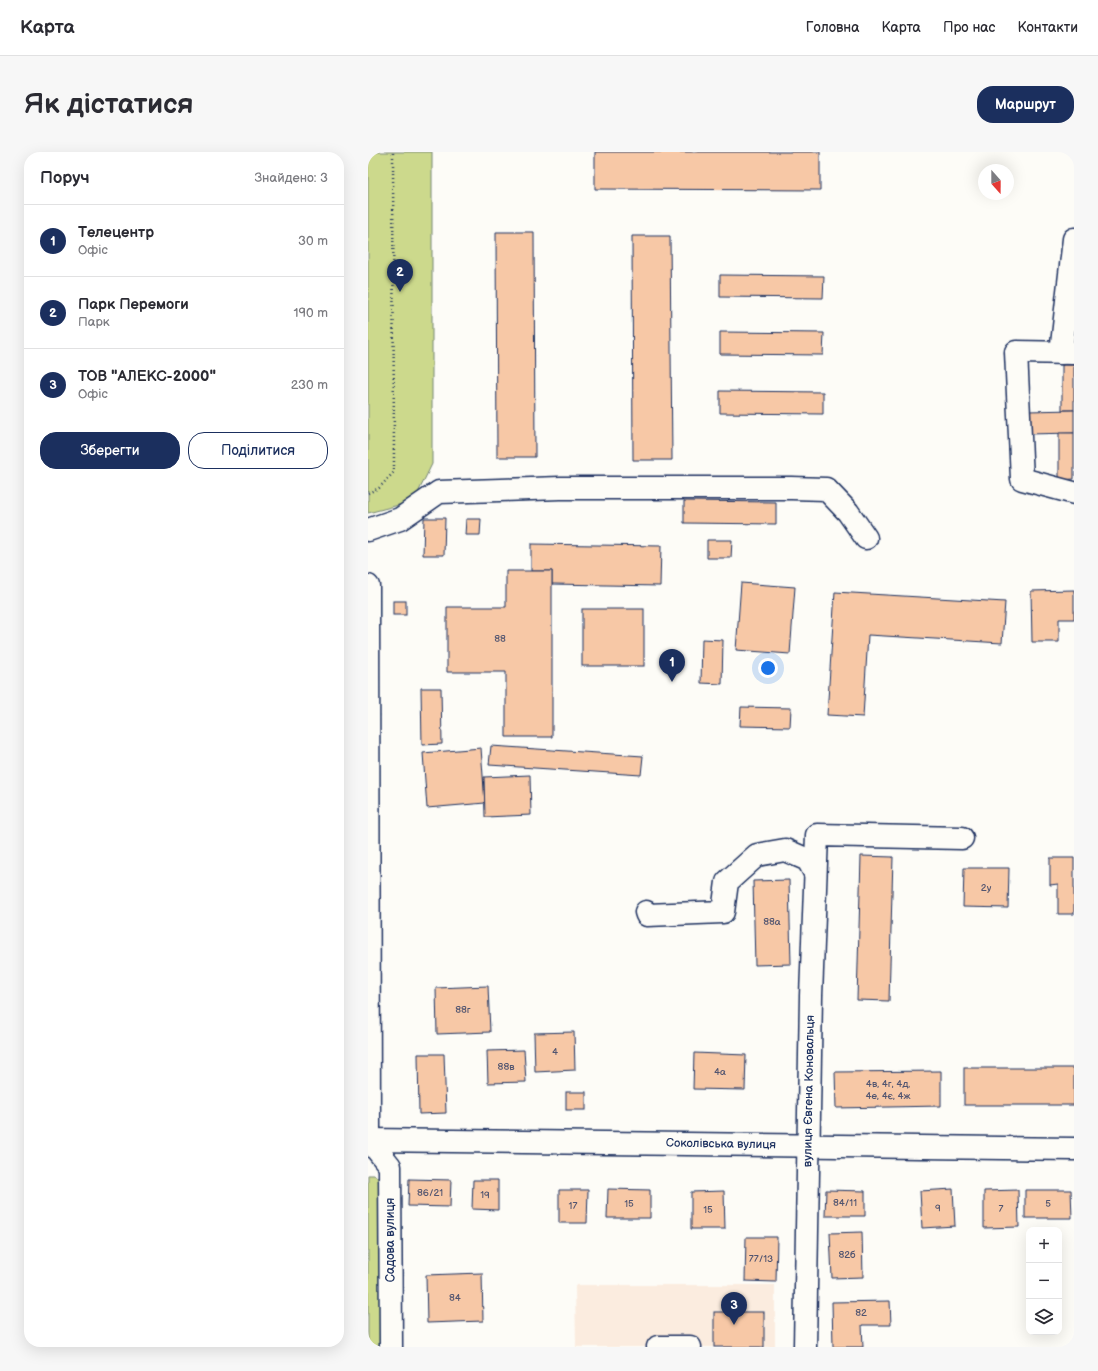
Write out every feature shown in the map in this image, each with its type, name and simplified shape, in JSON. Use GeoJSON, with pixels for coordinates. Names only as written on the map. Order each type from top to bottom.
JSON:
{"type":"FeatureCollection","features":[{"type":"Feature","properties":{"kind":"street"},"geometry":{"type":"LineString","coordinates":[[1074,239],[1068,353],[1016,352],[1022,479],[1074,493]]}},
{"type":"Feature","properties":{"kind":"street"},"geometry":{"type":"LineString","coordinates":[[368,530],[400,519],[439,492],[568,488],[791,488],[826,489],[848,512],[866,538]]}},
{"type":"Feature","properties":{"kind":"street"},"geometry":{"type":"LineString","coordinates":[[368,586],[368,1141]]}},
{"type":"Feature","properties":{"kind":"street","name":"вулиця Євгена Коновальця"},"geometry":{"type":"LineString","coordinates":[[805,1347],[810,996],[818,835],[962,838]]}},
{"type":"Feature","properties":{"kind":"street"},"geometry":{"type":"LineString","coordinates":[[646,912],[647,915],[723,912],[726,882],[757,855],[785,850],[808,860],[815,873]]}},
{"type":"Feature","properties":{"kind":"street","name":"Соколівська вулиця"},"geometry":{"type":"LineString","coordinates":[[368,1141],[1074,1149]]}},
{"type":"Feature","properties":{"kind":"street","name":"Садова вулиця"},"geometry":{"type":"LineString","coordinates":[[368,1141],[390,1166],[391,1347]]}},
{"type":"Feature","properties":{"kind":"street"},"geometry":{"type":"LineString","coordinates":[[658,1347],[690,1347]]}},
{"type":"Feature","properties":{"kind":"path"},"geometry":{"type":"LineString","coordinates":[[368,493],[379,488],[394,472],[393,152]]}},
{"type":"Feature","properties":{"kind":"shaded area"},"geometry":{"type":"Polygon","coordinates":[[[575,1285],[775,1285],[775,1347],[576,1347],[575,1285]]]}},
{"type":"Feature","properties":{"kind":"green space"},"geometry":{"type":"Polygon","coordinates":[[[368,152],[432,152],[432,464],[414,501],[368,513],[368,152]]]}},
{"type":"Feature","properties":{"kind":"green space"},"geometry":{"type":"Polygon","coordinates":[[[368,1175],[374,1175],[378,1178],[379,1185],[380,1347],[368,1347],[368,1175]]]}},
{"type":"Feature","properties":{"kind":"building"},"geometry":{"type":"Polygon","coordinates":[[[595,152],[820,152],[820,190],[595,189],[595,152]]]}},
{"type":"Feature","properties":{"kind":"building"},"geometry":{"type":"Polygon","coordinates":[[[496,232],[534,232],[535,457],[497,457],[496,232]]]}},
{"type":"Feature","properties":{"kind":"building"},"geometry":{"type":"Polygon","coordinates":[[[632,236],[670,236],[672,460],[633,460],[632,236]]]}},
{"type":"Feature","properties":{"kind":"building"},"geometry":{"type":"Polygon","coordinates":[[[720,275],[824,276],[823,298],[720,297],[720,275]]]}},
{"type":"Feature","properties":{"kind":"building"},"geometry":{"type":"Polygon","coordinates":[[[720,332],[824,333],[823,355],[720,354],[720,332]]]}},
{"type":"Feature","properties":{"kind":"building"},"geometry":{"type":"Polygon","coordinates":[[[1062,365],[1074,365],[1074,410],[1062,410],[1062,365]]]}},
{"type":"Feature","properties":{"kind":"building"},"geometry":{"type":"Polygon","coordinates":[[[720,391],[823,392],[823,414],[720,413],[720,391]]]}},
{"type":"Feature","properties":{"kind":"building"},"geometry":{"type":"Polygon","coordinates":[[[1074,410],[1074,433],[1028,434],[1028,411],[1074,410]]]}},
{"type":"Feature","properties":{"kind":"building"},"geometry":{"type":"Polygon","coordinates":[[[1059,433],[1074,433],[1074,479],[1059,480],[1059,433]]]}},
{"type":"Feature","properties":{"kind":"building"},"geometry":{"type":"Polygon","coordinates":[[[684,501],[776,502],[776,524],[684,523],[684,501]]]}},
{"type":"Feature","properties":{"kind":"building"},"geometry":{"type":"Polygon","coordinates":[[[424,518],[445,518],[444,555],[423,555],[424,518]]]}},
{"type":"Feature","properties":{"kind":"building"},"geometry":{"type":"Polygon","coordinates":[[[466,519],[481,519],[480,535],[465,535],[466,519]]]}},
{"type":"Feature","properties":{"kind":"building"},"geometry":{"type":"Polygon","coordinates":[[[707,540],[732,540],[731,558],[707,558],[707,540]]]}},
{"type":"Feature","properties":{"kind":"building"},"geometry":{"type":"Polygon","coordinates":[[[531,544],[661,546],[660,586],[552,584],[552,571],[531,571],[531,544]]]}},
{"type":"Feature","properties":{"kind":"building"},"geometry":{"type":"Polygon","coordinates":[[[506,571],[552,571],[552,737],[506,737],[506,672],[447,672],[447,607],[506,607],[506,571]]]}},
{"type":"Feature","properties":{"kind":"building"},"geometry":{"type":"Polygon","coordinates":[[[741,583],[795,587],[790,654],[736,650],[741,583]]]}},
{"type":"Feature","properties":{"kind":"building"},"geometry":{"type":"Polygon","coordinates":[[[1074,590],[1074,619],[1059,619],[1059,642],[1032,642],[1031,591],[1074,590]]]}},
{"type":"Feature","properties":{"kind":"building"},"geometry":{"type":"Polygon","coordinates":[[[835,592],[1005,602],[1002,643],[868,635],[863,717],[827,715],[835,592]]]}},
{"type":"Feature","properties":{"kind":"building"},"geometry":{"type":"Polygon","coordinates":[[[393,601],[406,601],[406,615],[393,615],[393,601]]]}},
{"type":"Feature","properties":{"kind":"building"},"geometry":{"type":"Polygon","coordinates":[[[582,609],[644,609],[644,666],[582,666],[582,609]]]}},
{"type":"Feature","properties":{"kind":"building"},"geometry":{"type":"Polygon","coordinates":[[[702,639],[723,640],[722,684],[701,683],[702,639]]]}},
{"type":"Feature","properties":{"kind":"building"},"geometry":{"type":"Polygon","coordinates":[[[421,688],[441,688],[442,744],[422,745],[421,688]]]}},
{"type":"Feature","properties":{"kind":"building"},"geometry":{"type":"Polygon","coordinates":[[[741,707],[791,708],[790,727],[740,726],[741,707]]]}},
{"type":"Feature","properties":{"kind":"building"},"geometry":{"type":"Polygon","coordinates":[[[491,746],[643,756],[641,775],[489,765],[491,746]]]}},
{"type":"Feature","properties":{"kind":"building"},"geometry":{"type":"Polygon","coordinates":[[[481,748],[485,803],[427,808],[423,753],[481,748]]]}},
{"type":"Feature","properties":{"kind":"building"},"geometry":{"type":"Polygon","coordinates":[[[530,775],[531,815],[485,817],[484,777],[530,775]]]}},
{"type":"Feature","properties":{"kind":"building"},"geometry":{"type":"Polygon","coordinates":[[[861,856],[893,857],[889,1001],[857,1000],[861,856]]]}},
{"type":"Feature","properties":{"kind":"building"},"geometry":{"type":"Polygon","coordinates":[[[1050,858],[1074,858],[1074,914],[1058,914],[1058,884],[1050,885],[1050,858]]]}},
{"type":"Feature","properties":{"kind":"building"},"geometry":{"type":"Polygon","coordinates":[[[964,868],[1009,868],[1008,908],[963,907],[964,868]]]}},
{"type":"Feature","properties":{"kind":"building"},"geometry":{"type":"Polygon","coordinates":[[[789,880],[791,964],[755,965],[753,881],[789,880]]]}},
{"type":"Feature","properties":{"kind":"building"},"geometry":{"type":"Polygon","coordinates":[[[488,986],[490,1032],[437,1034],[436,988],[488,986]]]}},
{"type":"Feature","properties":{"kind":"building"},"geometry":{"type":"Polygon","coordinates":[[[574,1032],[575,1070],[535,1072],[534,1033],[574,1032]]]}},
{"type":"Feature","properties":{"kind":"building"},"geometry":{"type":"Polygon","coordinates":[[[524,1050],[526,1082],[488,1083],[487,1051],[524,1050]]]}},
{"type":"Feature","properties":{"kind":"building"},"geometry":{"type":"Polygon","coordinates":[[[694,1053],[746,1055],[745,1090],[693,1089],[694,1053]]]}},
{"type":"Feature","properties":{"kind":"building"},"geometry":{"type":"Polygon","coordinates":[[[418,1054],[444,1054],[446,1113],[419,1114],[418,1054]]]}},
{"type":"Feature","properties":{"kind":"building"},"geometry":{"type":"Polygon","coordinates":[[[964,1068],[1074,1068],[1074,1105],[964,1105],[964,1068]]]}},
{"type":"Feature","properties":{"kind":"building"},"geometry":{"type":"Polygon","coordinates":[[[941,1071],[941,1106],[836,1108],[835,1072],[941,1071]]]}},
{"type":"Feature","properties":{"kind":"building"},"geometry":{"type":"Polygon","coordinates":[[[566,1092],[586,1092],[586,1110],[566,1110],[566,1092]]]}},
{"type":"Feature","properties":{"kind":"building"},"geometry":{"type":"Polygon","coordinates":[[[409,1179],[451,1180],[450,1207],[408,1206],[409,1179]]]}},
{"type":"Feature","properties":{"kind":"building"},"geometry":{"type":"Polygon","coordinates":[[[473,1180],[498,1180],[498,1210],[472,1209],[473,1180]]]}},
{"type":"Feature","properties":{"kind":"building"},"geometry":{"type":"Polygon","coordinates":[[[608,1189],[650,1190],[650,1218],[607,1218],[608,1189]]]}},
{"type":"Feature","properties":{"kind":"building"},"geometry":{"type":"Polygon","coordinates":[[[953,1189],[955,1226],[922,1228],[920,1191],[953,1189]]]}},
{"type":"Feature","properties":{"kind":"building"},"geometry":{"type":"Polygon","coordinates":[[[559,1190],[588,1190],[587,1223],[559,1223],[559,1190]]]}},
{"type":"Feature","properties":{"kind":"building"},"geometry":{"type":"Polygon","coordinates":[[[826,1190],[865,1191],[865,1216],[825,1216],[826,1190]]]}},
{"type":"Feature","properties":{"kind":"building"},"geometry":{"type":"Polygon","coordinates":[[[1018,1190],[1019,1227],[984,1228],[984,1191],[1018,1190]]]}},
{"type":"Feature","properties":{"kind":"building"},"geometry":{"type":"Polygon","coordinates":[[[1025,1190],[1071,1190],[1072,1218],[1025,1218],[1025,1190]]]}},
{"type":"Feature","properties":{"kind":"building"},"geometry":{"type":"Polygon","coordinates":[[[724,1191],[725,1229],[691,1229],[691,1192],[724,1191]]]}},
{"type":"Feature","properties":{"kind":"building"},"geometry":{"type":"Polygon","coordinates":[[[862,1232],[863,1277],[832,1278],[830,1233],[862,1232]]]}},
{"type":"Feature","properties":{"kind":"building"},"geometry":{"type":"Polygon","coordinates":[[[746,1237],[777,1237],[776,1282],[745,1281],[746,1237]]]}},
{"type":"Feature","properties":{"kind":"building"},"geometry":{"type":"Polygon","coordinates":[[[482,1273],[483,1321],[427,1323],[426,1275],[482,1273]]]}},
{"type":"Feature","properties":{"kind":"building"},"geometry":{"type":"Polygon","coordinates":[[[890,1301],[891,1325],[862,1325],[863,1347],[833,1347],[832,1302],[890,1301]]]}},
{"type":"Feature","properties":{"kind":"building"},"geometry":{"type":"Polygon","coordinates":[[[714,1312],[764,1312],[764,1347],[714,1347],[714,1312]]]}},
{"type":"Feature","properties":{"kind":"place","name":"Парк Перемоги"},"geometry":{"type":"Point","coordinates":[400,292]}},
{"type":"Feature","properties":{"kind":"place","name":"Телецентр"},"geometry":{"type":"Point","coordinates":[672,682]}},
{"type":"Feature","properties":{"kind":"place","name":"ТОВ \"АЛЕКС-2000\""},"geometry":{"type":"Point","coordinates":[734,1325]}}]}
